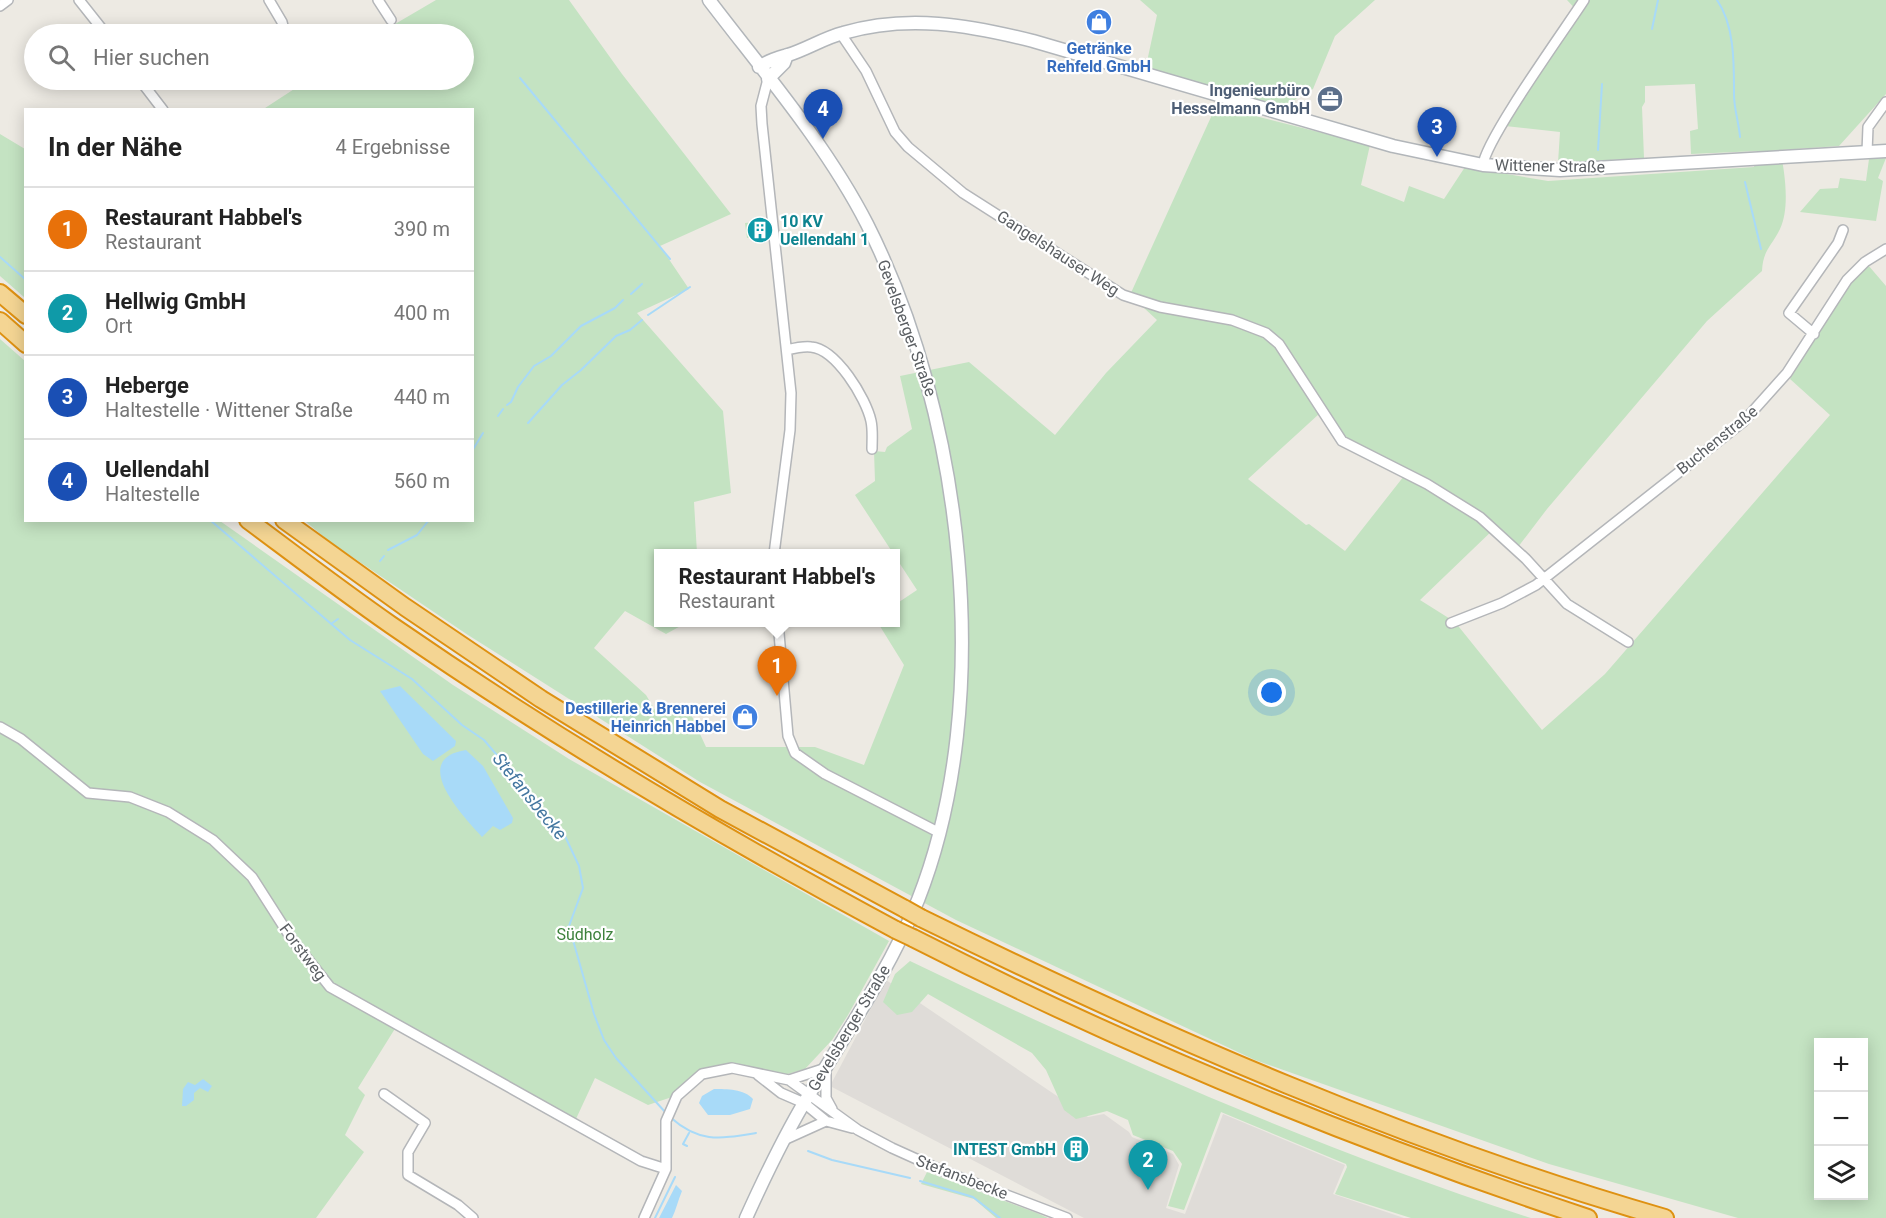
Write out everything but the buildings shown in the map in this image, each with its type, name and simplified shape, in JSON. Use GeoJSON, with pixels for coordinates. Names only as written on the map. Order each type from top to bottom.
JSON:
{"type":"FeatureCollection","features":[{"type":"Feature","properties":{"kind":"highway"},"geometry":{"type":"LineString","coordinates":[[0,293],[24,313]]}},
{"type":"Feature","properties":{"kind":"highway"},"geometry":{"type":"LineString","coordinates":[[0,321],[24,342]]}},
{"type":"Feature","properties":{"kind":"highway"},"geometry":{"type":"LineString","coordinates":[[251,522],[389,624],[607,766],[765,859],[896,930],[1030,998],[1189,1068],[1374,1143],[1588,1218]]}},
{"type":"Feature","properties":{"kind":"highway"},"geometry":{"type":"LineString","coordinates":[[287,522],[405,607],[541,699],[720,809],[921,918],[1121,1014],[1297,1089],[1454,1149],[1665,1218]]}},
{"type":"Feature","properties":{"kind":"main road","name":"Gevelsberger Straße"},"geometry":{"type":"LineString","coordinates":[[709,0],[842,181],[867,226],[907,320],[934,407],[949,481],[961,578],[957,735],[940,833],[917,902],[899,942],[861,1013],[806,1099],[746,1218]]}},
{"type":"Feature","properties":{"kind":"main road","name":"Wittener Straße"},"geometry":{"type":"LineString","coordinates":[[759,67],[776,57],[841,34],[904,23],[956,24],[1033,41],[1420,154],[1483,165],[1560,170],[1886,151]]}},
{"type":"Feature","properties":{"kind":"main road"},"geometry":{"type":"LineString","coordinates":[[768,80],[784,63],[787,55]]}},
{"type":"Feature","properties":{"kind":"street"},"geometry":{"type":"LineString","coordinates":[[0,6],[8,0]]}},
{"type":"Feature","properties":{"kind":"street"},"geometry":{"type":"LineString","coordinates":[[79,0],[98,24]]}},
{"type":"Feature","properties":{"kind":"street"},"geometry":{"type":"LineString","coordinates":[[269,0],[280,24]]}},
{"type":"Feature","properties":{"kind":"street"},"geometry":{"type":"LineString","coordinates":[[378,0],[391,20]]}},
{"type":"Feature","properties":{"kind":"street"},"geometry":{"type":"LineString","coordinates":[[1483,165],[1484,156],[1503,124],[1584,0]]}},
{"type":"Feature","properties":{"kind":"street","name":"Gangelshauser Weg"},"geometry":{"type":"LineString","coordinates":[[841,34],[866,70],[895,132],[916,154],[963,193],[1123,295],[1160,307],[1232,320],[1266,333],[1278,344],[1342,441],[1427,484],[1480,517],[1526,559],[1570,608],[1628,642]]}},
{"type":"Feature","properties":{"kind":"street"},"geometry":{"type":"LineString","coordinates":[[768,80],[762,106],[762,124],[787,350],[790,430],[775,549]]}},
{"type":"Feature","properties":{"kind":"street"},"geometry":{"type":"LineString","coordinates":[[148,90],[161,108]]}},
{"type":"Feature","properties":{"kind":"street"},"geometry":{"type":"LineString","coordinates":[[1867,152],[1868,127],[1886,102]]}},
{"type":"Feature","properties":{"kind":"street"},"geometry":{"type":"LineString","coordinates":[[1814,334],[1789,313],[1838,243],[1843,230]]}},
{"type":"Feature","properties":{"kind":"street","name":"Buchenstraße"},"geometry":{"type":"LineString","coordinates":[[1544,579],[1744,421],[1788,373],[1847,280],[1865,262],[1886,249]]}},
{"type":"Feature","properties":{"kind":"street"},"geometry":{"type":"LineString","coordinates":[[787,350],[812,347],[827,354],[841,368],[861,395],[868,411],[872,424],[872,449]]}},
{"type":"Feature","properties":{"kind":"street"},"geometry":{"type":"LineString","coordinates":[[1451,623],[1502,603],[1544,579]]}},
{"type":"Feature","properties":{"kind":"street"},"geometry":{"type":"LineString","coordinates":[[778,627],[788,736],[795,753],[825,774],[940,833]]}},
{"type":"Feature","properties":{"kind":"street","name":"Forstweg"},"geometry":{"type":"LineString","coordinates":[[0,727],[21,739],[88,793],[130,797],[168,812],[213,840],[252,877],[291,938],[330,987],[641,1161],[666,1169]]}},
{"type":"Feature","properties":{"kind":"street"},"geometry":{"type":"LineString","coordinates":[[644,1218],[666,1169],[666,1121],[670,1110],[683,1089],[702,1074],[732,1068],[789,1080],[826,1068],[826,1098],[832,1110]]}},
{"type":"Feature","properties":{"kind":"street"},"geometry":{"type":"LineString","coordinates":[[756,1074],[781,1093],[806,1099]]}},
{"type":"Feature","properties":{"kind":"street"},"geometry":{"type":"LineString","coordinates":[[789,1080],[806,1099]]}},
{"type":"Feature","properties":{"kind":"street"},"geometry":{"type":"LineString","coordinates":[[384,1094],[425,1123],[408,1152],[408,1175],[458,1205],[473,1218]]}},
{"type":"Feature","properties":{"kind":"street","name":"Stefansbecke"},"geometry":{"type":"LineString","coordinates":[[806,1099],[832,1110],[858,1130]]}},
{"type":"Feature","properties":{"kind":"street","name":"Stefansbecke"},"geometry":{"type":"LineString","coordinates":[[806,1099],[826,1121],[858,1130],[926,1164],[1067,1218]]}},
{"type":"Feature","properties":{"kind":"street"},"geometry":{"type":"LineString","coordinates":[[784,1140],[826,1121]]}},
{"type":"Feature","properties":{"kind":"shaded area"},"geometry":{"type":"Polygon","coordinates":[[[886,980],[1088,1117],[1104,1114],[1129,1132],[1132,1137],[1173,1154],[1179,1165],[1166,1208],[1185,1214],[1223,1114],[1345,1165],[1333,1194],[1404,1218],[1084,1218],[830,1086],[886,980]]]}},
{"type":"Feature","properties":{"kind":"green space"},"geometry":{"type":"Polygon","coordinates":[[[436,0],[569,0],[622,74],[731,214],[660,246],[689,289],[637,313],[723,411],[731,493],[694,502],[697,549],[654,549],[654,627],[679,627],[666,634],[625,611],[594,648],[646,695],[658,715],[689,710],[706,747],[815,747],[864,765],[904,665],[880,627],[900,627],[900,601],[917,590],[900,564],[900,549],[890,549],[855,495],[875,481],[874,451],[885,452],[887,447],[912,429],[900,376],[969,362],[1055,435],[1106,373],[1157,320],[1130,295],[1216,106],[1370,145],[1361,185],[1404,202],[1409,186],[1444,199],[1465,167],[1548,181],[1754,167],[1757,151],[1691,154],[1690,131],[1698,129],[1695,84],[1645,86],[1645,102],[1642,107],[1644,158],[1558,163],[1560,132],[1505,126],[1580,14],[1567,0],[1886,0],[1886,94],[1839,146],[1780,150],[1785,179],[1785,211],[1780,229],[1766,253],[1762,271],[1707,321],[1547,509],[1518,547],[1497,526],[1420,600],[1455,622],[1542,730],[1605,674],[1830,415],[1790,379],[1853,277],[1868,265],[1886,286],[1886,1218],[1738,1218],[1549,1164],[1255,1060],[956,920],[700,782],[468,635],[330,542],[306,522],[474,522],[474,108],[265,108],[293,90],[474,90],[474,24],[395,24],[436,0]],[[1319,414],[1248,479],[1306,525],[1309,524],[1345,551],[1404,476],[1344,439],[1319,414]]]}},
{"type":"Feature","properties":{"kind":"green space"},"geometry":{"type":"Polygon","coordinates":[[[1140,0],[1375,0],[1335,36],[1313,89],[1279,109],[1145,71],[1157,15],[1140,0]]]}},
{"type":"Feature","properties":{"kind":"green space"},"geometry":{"type":"Polygon","coordinates":[[[0,134],[24,148],[24,297],[0,276],[0,134]]]}},
{"type":"Feature","properties":{"kind":"green space"},"geometry":{"type":"Polygon","coordinates":[[[1886,158],[1878,178],[1883,181],[1876,221],[1800,212],[1820,189],[1838,188],[1840,178],[1866,181],[1869,159],[1886,158]]]}},
{"type":"Feature","properties":{"kind":"green space"},"geometry":{"type":"Polygon","coordinates":[[[765,221],[767,236],[747,238],[745,223],[765,221]]]}},
{"type":"Feature","properties":{"kind":"green space","name":"Südholz"},"geometry":{"type":"Polygon","coordinates":[[[0,339],[24,360],[24,522],[221,522],[453,685],[569,759],[889,941],[832,1040],[805,1069],[784,1075],[731,1063],[713,1067],[690,1077],[672,1097],[648,1105],[595,1078],[575,1121],[396,1027],[358,1088],[365,1095],[345,1135],[364,1152],[316,1218],[0,1218],[0,339]]]}},
{"type":"Feature","properties":{"kind":"green space"},"geometry":{"type":"Polygon","coordinates":[[[910,961],[1139,1067],[1216,1100],[1373,1162],[1531,1218],[1411,1218],[1335,1194],[1347,1167],[1346,1164],[1221,1112],[1184,1210],[1168,1206],[1182,1164],[1173,1151],[1133,1135],[1128,1120],[1107,1111],[1076,1119],[1064,1110],[1046,1070],[1032,1053],[928,994],[912,1012],[897,1015],[883,1002],[895,974],[910,961]]]}},
{"type":"Feature","properties":{"kind":"green space"},"geometry":{"type":"Polygon","coordinates":[[[927,1172],[1048,1218],[996,1218],[974,1199],[921,1184],[927,1172]]]}},
{"type":"Feature","properties":{"kind":"water"},"geometry":{"type":"Polygon","coordinates":[[[400,686],[456,741],[455,746],[433,761],[423,754],[380,691],[400,686]]]}},
{"type":"Feature","properties":{"kind":"water"},"geometry":{"type":"Polygon","coordinates":[[[466,750],[483,766],[513,818],[512,823],[500,830],[493,826],[482,837],[453,803],[441,776],[441,764],[449,755],[466,750]]]}},
{"type":"Feature","properties":{"kind":"water"},"geometry":{"type":"Polygon","coordinates":[[[203,1079],[212,1086],[208,1092],[200,1088],[194,1093],[194,1100],[182,1106],[183,1089],[188,1082],[195,1085],[203,1079]]]}},
{"type":"Feature","properties":{"kind":"water"},"geometry":{"type":"Polygon","coordinates":[[[714,1089],[745,1093],[753,1099],[750,1109],[730,1115],[708,1115],[699,1103],[702,1096],[714,1089]]]}},
{"type":"Feature","properties":{"kind":"water"},"geometry":{"type":"Polygon","coordinates":[[[676,1185],[682,1191],[672,1218],[659,1218],[676,1185]]]}},
{"type":"Feature","properties":{"kind":"waterway"},"geometry":{"type":"LineString","coordinates":[[1652,29],[1658,0]]}},
{"type":"Feature","properties":{"kind":"waterway"},"geometry":{"type":"LineString","coordinates":[[1717,0],[1723,10],[1730,34],[1734,100],[1740,137]]}},
{"type":"Feature","properties":{"kind":"waterway"},"geometry":{"type":"LineString","coordinates":[[520,78],[670,259]]}},
{"type":"Feature","properties":{"kind":"waterway"},"geometry":{"type":"LineString","coordinates":[[1598,150],[1602,84]]}},
{"type":"Feature","properties":{"kind":"waterway"},"geometry":{"type":"LineString","coordinates":[[1745,182],[1761,249]]}},
{"type":"Feature","properties":{"kind":"waterway","name":"Stefansbecke"},"geometry":{"type":"LineString","coordinates":[[0,257],[24,278]]}},
{"type":"Feature","properties":{"kind":"waterway"},"geometry":{"type":"LineString","coordinates":[[631,294],[642,284]]}},
{"type":"Feature","properties":{"kind":"waterway"},"geometry":{"type":"LineString","coordinates":[[648,315],[690,287]]}},
{"type":"Feature","properties":{"kind":"waterway"},"geometry":{"type":"LineString","coordinates":[[507,405],[534,366],[551,356],[581,326],[615,308],[623,300]]}},
{"type":"Feature","properties":{"kind":"waterway"},"geometry":{"type":"LineString","coordinates":[[528,423],[562,385],[616,336],[630,330],[642,320]]}},
{"type":"Feature","properties":{"kind":"waterway"},"geometry":{"type":"LineString","coordinates":[[498,416],[503,409]]}},
{"type":"Feature","properties":{"kind":"waterway"},"geometry":{"type":"LineString","coordinates":[[474,448],[483,433]]}},
{"type":"Feature","properties":{"kind":"waterway","name":"Stefansbecke"},"geometry":{"type":"LineString","coordinates":[[212,522],[350,640],[412,679],[462,725],[484,740],[564,834],[579,866],[583,888],[569,926],[594,1014],[604,1040],[616,1058],[666,1113]]}},
{"type":"Feature","properties":{"kind":"waterway"},"geometry":{"type":"LineString","coordinates":[[388,550],[417,535],[427,522]]}},
{"type":"Feature","properties":{"kind":"waterway"},"geometry":{"type":"LineString","coordinates":[[380,561],[384,556]]}},
{"type":"Feature","properties":{"kind":"waterway","name":"Stefansbecke"},"geometry":{"type":"LineString","coordinates":[[331,624],[338,619]]}},
{"type":"Feature","properties":{"kind":"waterway","name":"Stefansbecke"},"geometry":{"type":"LineString","coordinates":[[670,1117],[690,1131],[710,1137],[731,1137],[756,1133]]}},
{"type":"Feature","properties":{"kind":"waterway"},"geometry":{"type":"LineString","coordinates":[[687,1146],[683,1144],[689,1133]]}},
{"type":"Feature","properties":{"kind":"waterway","name":"Stefansbecke"},"geometry":{"type":"LineString","coordinates":[[808,1151],[832,1160],[910,1178]]}},
{"type":"Feature","properties":{"kind":"waterway"},"geometry":{"type":"LineString","coordinates":[[655,1218],[675,1177]]}},
{"type":"Feature","properties":{"kind":"waterway","name":"Stefansbecke"},"geometry":{"type":"LineString","coordinates":[[920,1181],[973,1197],[1000,1218]]}},
{"type":"Feature","properties":{"kind":"place","name":"Getränke Rehfeld GmbH"},"geometry":{"type":"Point","coordinates":[1099,22]}},
{"type":"Feature","properties":{"kind":"place","name":"Ingenieurbüro Hesselmann GmbH"},"geometry":{"type":"Point","coordinates":[1330,99]}},
{"type":"Feature","properties":{"kind":"place","name":"Uellendahl"},"geometry":{"type":"Point","coordinates":[823,139]}},
{"type":"Feature","properties":{"kind":"place","name":"Heberge"},"geometry":{"type":"Point","coordinates":[1437,157]}},
{"type":"Feature","properties":{"kind":"place","name":"10 KV Uellendahl 1"},"geometry":{"type":"Point","coordinates":[760,230]}},
{"type":"Feature","properties":{"kind":"place","name":"Restaurant Habbel's"},"geometry":{"type":"Point","coordinates":[777,696]}},
{"type":"Feature","properties":{"kind":"place","name":"Destillerie & Brennerei Heinrich Habbel"},"geometry":{"type":"Point","coordinates":[745,717]}},
{"type":"Feature","properties":{"kind":"place","name":"INTEST GmbH"},"geometry":{"type":"Point","coordinates":[1076,1149]}},
{"type":"Feature","properties":{"kind":"place","name":"Hellwig GmbH"},"geometry":{"type":"Point","coordinates":[1148,1190]}}]}
